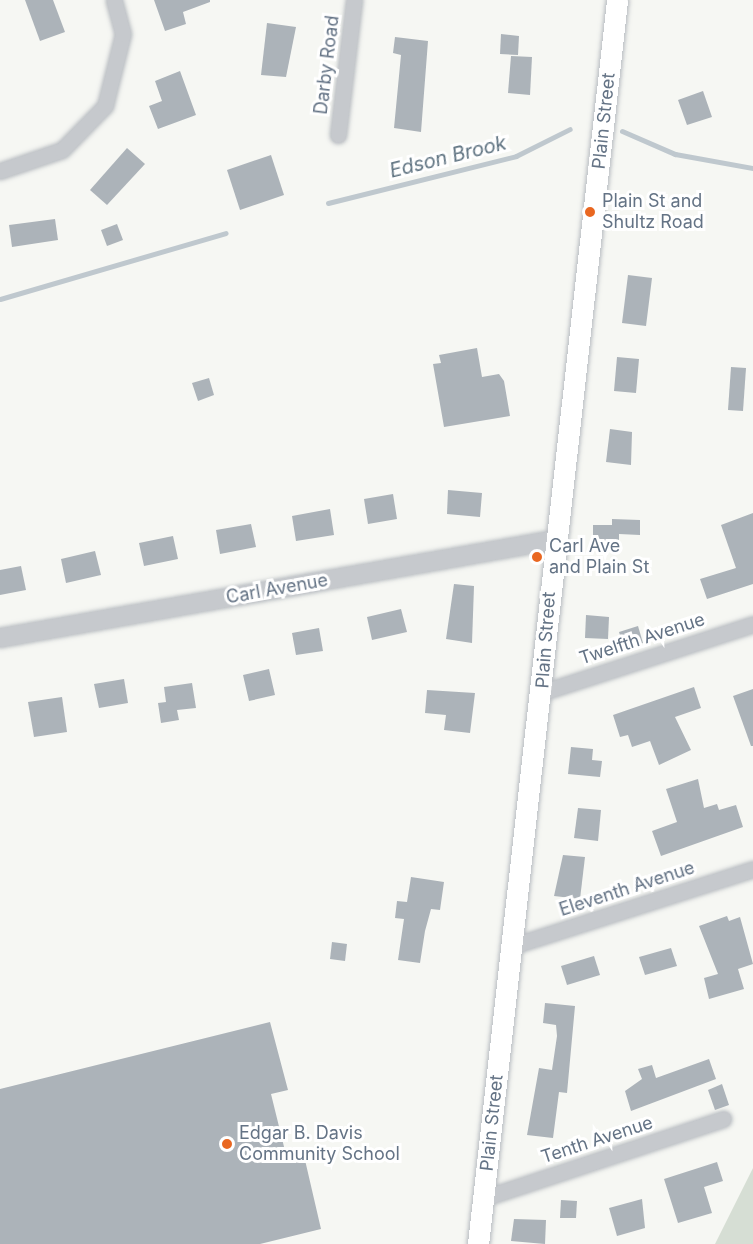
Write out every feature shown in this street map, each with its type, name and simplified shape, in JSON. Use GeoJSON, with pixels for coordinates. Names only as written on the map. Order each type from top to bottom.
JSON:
{"type":"FeatureCollection","features":[{"type":"Feature","properties":{"kind":"main road","name":"Plain Street"},"geometry":{"type":"LineString","coordinates":[[478,1244],[543,692],[554,540],[617,0]]}},
{"type":"Feature","properties":{"kind":"street"},"geometry":{"type":"LineString","coordinates":[[0,171],[62,150],[105,106],[123,34],[114,0]]}},
{"type":"Feature","properties":{"kind":"street","name":"Darby Road"},"geometry":{"type":"LineString","coordinates":[[338,135],[354,0]]}},
{"type":"Feature","properties":{"kind":"street","name":"Carl Avenue"},"geometry":{"type":"LineString","coordinates":[[0,638],[554,540]]}},
{"type":"Feature","properties":{"kind":"street","name":"Twelfth Avenue"},"geometry":{"type":"LineString","coordinates":[[543,692],[753,624]]}},
{"type":"Feature","properties":{"kind":"street","name":"Eleventh Avenue"},"geometry":{"type":"LineString","coordinates":[[512,946],[753,869]]}},
{"type":"Feature","properties":{"kind":"street","name":"Tenth Avenue"},"geometry":{"type":"LineString","coordinates":[[484,1198],[723,1119]]}},
{"type":"Feature","properties":{"kind":"shaded area"},"geometry":{"type":"Polygon","coordinates":[[[753,1168],[753,1244],[715,1244],[753,1168]]]}},
{"type":"Feature","properties":{"kind":"building"},"geometry":{"type":"Polygon","coordinates":[[[25,0],[53,0],[65,32],[40,41],[25,0]]]}},
{"type":"Feature","properties":{"kind":"building"},"geometry":{"type":"Polygon","coordinates":[[[154,0],[210,0],[210,2],[183,12],[186,24],[165,31],[154,0]]]}},
{"type":"Feature","properties":{"kind":"building"},"geometry":{"type":"Polygon","coordinates":[[[267,23],[296,27],[286,77],[261,75],[267,23]]]}},
{"type":"Feature","properties":{"kind":"building"},"geometry":{"type":"Polygon","coordinates":[[[501,34],[519,36],[518,55],[500,54],[501,34]]]}},
{"type":"Feature","properties":{"kind":"building"},"geometry":{"type":"Polygon","coordinates":[[[395,37],[428,41],[421,132],[394,128],[401,55],[393,53],[395,37]]]}},
{"type":"Feature","properties":{"kind":"building"},"geometry":{"type":"Polygon","coordinates":[[[511,56],[532,57],[530,95],[508,93],[511,56]]]}},
{"type":"Feature","properties":{"kind":"building"},"geometry":{"type":"Polygon","coordinates":[[[180,71],[196,115],[158,129],[149,106],[162,101],[155,81],[180,71]]]}},
{"type":"Feature","properties":{"kind":"building"},"geometry":{"type":"Polygon","coordinates":[[[703,91],[712,117],[687,125],[678,100],[703,91]]]}},
{"type":"Feature","properties":{"kind":"building"},"geometry":{"type":"Polygon","coordinates":[[[127,148],[145,164],[107,205],[90,190],[127,148]]]}},
{"type":"Feature","properties":{"kind":"building"},"geometry":{"type":"Polygon","coordinates":[[[271,155],[284,195],[240,210],[227,170],[271,155]]]}},
{"type":"Feature","properties":{"kind":"building"},"geometry":{"type":"Polygon","coordinates":[[[55,219],[58,240],[12,247],[9,225],[55,219]]]}},
{"type":"Feature","properties":{"kind":"building"},"geometry":{"type":"Polygon","coordinates":[[[117,224],[123,240],[107,246],[101,230],[117,224]]]}},
{"type":"Feature","properties":{"kind":"building"},"geometry":{"type":"Polygon","coordinates":[[[628,275],[652,278],[646,326],[622,323],[628,275]]]}},
{"type":"Feature","properties":{"kind":"building"},"geometry":{"type":"Polygon","coordinates":[[[477,348],[482,377],[499,374],[504,381],[510,416],[444,427],[433,364],[441,363],[439,355],[477,348]]]}},
{"type":"Feature","properties":{"kind":"building"},"geometry":{"type":"Polygon","coordinates":[[[617,357],[639,359],[636,393],[614,391],[617,357]]]}},
{"type":"Feature","properties":{"kind":"building"},"geometry":{"type":"Polygon","coordinates":[[[731,367],[746,368],[743,411],[728,410],[731,367]]]}},
{"type":"Feature","properties":{"kind":"building"},"geometry":{"type":"Polygon","coordinates":[[[209,378],[214,395],[198,401],[192,383],[209,378]]]}},
{"type":"Feature","properties":{"kind":"building"},"geometry":{"type":"Polygon","coordinates":[[[610,429],[632,432],[631,465],[606,462],[610,429]]]}},
{"type":"Feature","properties":{"kind":"building"},"geometry":{"type":"Polygon","coordinates":[[[448,490],[482,493],[480,517],[447,514],[448,490]]]}},
{"type":"Feature","properties":{"kind":"building"},"geometry":{"type":"Polygon","coordinates":[[[393,494],[397,519],[368,524],[364,499],[393,494]]]}},
{"type":"Feature","properties":{"kind":"building"},"geometry":{"type":"Polygon","coordinates":[[[330,509],[334,535],[296,541],[292,516],[330,509]]]}},
{"type":"Feature","properties":{"kind":"building"},"geometry":{"type":"Polygon","coordinates":[[[753,513],[753,584],[707,599],[700,579],[736,568],[721,525],[753,513]]]}},
{"type":"Feature","properties":{"kind":"building"},"geometry":{"type":"Polygon","coordinates":[[[612,519],[640,520],[640,535],[619,534],[619,545],[593,545],[593,525],[612,525],[612,519]]]}},
{"type":"Feature","properties":{"kind":"building"},"geometry":{"type":"Polygon","coordinates":[[[251,524],[256,547],[220,554],[216,530],[251,524]]]}},
{"type":"Feature","properties":{"kind":"building"},"geometry":{"type":"Polygon","coordinates":[[[173,536],[178,559],[144,566],[139,543],[173,536]]]}},
{"type":"Feature","properties":{"kind":"building"},"geometry":{"type":"Polygon","coordinates":[[[95,551],[101,575],[66,583],[61,559],[95,551]]]}},
{"type":"Feature","properties":{"kind":"building"},"geometry":{"type":"Polygon","coordinates":[[[21,566],[26,590],[0,595],[0,570],[21,566]]]}},
{"type":"Feature","properties":{"kind":"building"},"geometry":{"type":"Polygon","coordinates":[[[454,584],[474,586],[472,643],[446,639],[454,584]]]}},
{"type":"Feature","properties":{"kind":"building"},"geometry":{"type":"Polygon","coordinates":[[[401,609],[407,632],[372,640],[367,617],[401,609]]]}},
{"type":"Feature","properties":{"kind":"building"},"geometry":{"type":"Polygon","coordinates":[[[586,615],[609,617],[608,639],[585,638],[586,615]]]}},
{"type":"Feature","properties":{"kind":"building"},"geometry":{"type":"Polygon","coordinates":[[[638,626],[643,643],[624,649],[619,632],[638,626]]]}},
{"type":"Feature","properties":{"kind":"building"},"geometry":{"type":"Polygon","coordinates":[[[319,628],[323,651],[296,655],[292,633],[319,628]]]}},
{"type":"Feature","properties":{"kind":"building"},"geometry":{"type":"Polygon","coordinates":[[[269,669],[275,695],[249,701],[243,675],[269,669]]]}},
{"type":"Feature","properties":{"kind":"building"},"geometry":{"type":"Polygon","coordinates":[[[124,679],[128,703],[99,708],[94,684],[124,679]]]}},
{"type":"Feature","properties":{"kind":"building"},"geometry":{"type":"Polygon","coordinates":[[[192,683],[196,708],[177,710],[179,720],[161,723],[158,703],[166,702],[164,687],[192,683]]]}},
{"type":"Feature","properties":{"kind":"building"},"geometry":{"type":"Polygon","coordinates":[[[694,687],[701,708],[675,717],[691,750],[659,765],[650,741],[632,747],[628,735],[620,737],[613,715],[694,687]]]}},
{"type":"Feature","properties":{"kind":"building"},"geometry":{"type":"Polygon","coordinates":[[[753,689],[753,746],[751,746],[733,696],[753,689]]]}},
{"type":"Feature","properties":{"kind":"building"},"geometry":{"type":"Polygon","coordinates":[[[427,690],[475,693],[470,733],[444,730],[446,715],[425,713],[427,690]]]}},
{"type":"Feature","properties":{"kind":"building"},"geometry":{"type":"Polygon","coordinates":[[[62,697],[67,732],[34,737],[28,702],[62,697]]]}},
{"type":"Feature","properties":{"kind":"building"},"geometry":{"type":"Polygon","coordinates":[[[571,747],[593,749],[592,760],[602,761],[600,777],[568,774],[571,747]]]}},
{"type":"Feature","properties":{"kind":"building"},"geometry":{"type":"Polygon","coordinates":[[[698,779],[704,808],[717,804],[719,810],[736,805],[743,827],[661,856],[652,831],[677,822],[666,789],[698,779]]]}},
{"type":"Feature","properties":{"kind":"building"},"geometry":{"type":"Polygon","coordinates":[[[578,808],[601,810],[598,841],[574,838],[578,808]]]}},
{"type":"Feature","properties":{"kind":"building"},"geometry":{"type":"Polygon","coordinates":[[[563,855],[585,857],[580,899],[554,896],[563,855]]]}},
{"type":"Feature","properties":{"kind":"building"},"geometry":{"type":"Polygon","coordinates":[[[411,877],[444,882],[440,910],[431,909],[420,963],[398,960],[404,919],[395,918],[397,901],[407,902],[411,877]]]}},
{"type":"Feature","properties":{"kind":"building"},"geometry":{"type":"Polygon","coordinates":[[[727,916],[729,921],[740,917],[753,964],[738,969],[744,989],[709,999],[704,978],[718,974],[699,926],[727,916]]]}},
{"type":"Feature","properties":{"kind":"building"},"geometry":{"type":"Polygon","coordinates":[[[332,942],[347,944],[345,961],[330,959],[332,942]]]}},
{"type":"Feature","properties":{"kind":"building"},"geometry":{"type":"Polygon","coordinates":[[[671,948],[677,966],[645,975],[639,957],[671,948]]]}},
{"type":"Feature","properties":{"kind":"building"},"geometry":{"type":"Polygon","coordinates":[[[594,956],[600,975],[567,985],[561,966],[594,956]]]}},
{"type":"Feature","properties":{"kind":"building"},"geometry":{"type":"Polygon","coordinates":[[[545,1003],[575,1006],[567,1093],[559,1092],[553,1138],[527,1135],[539,1068],[552,1070],[557,1036],[556,1025],[543,1023],[545,1003]]]}},
{"type":"Feature","properties":{"kind":"building"},"geometry":{"type":"Polygon","coordinates":[[[270,1022],[288,1090],[271,1094],[288,1163],[305,1160],[321,1229],[260,1244],[0,1244],[0,1089],[270,1022]]]}},
{"type":"Feature","properties":{"kind":"building"},"geometry":{"type":"Polygon","coordinates":[[[709,1059],[716,1079],[631,1111],[625,1091],[642,1079],[638,1069],[652,1065],[656,1078],[709,1059]]]}},
{"type":"Feature","properties":{"kind":"building"},"geometry":{"type":"Polygon","coordinates":[[[722,1084],[729,1105],[715,1110],[708,1090],[722,1084]]]}},
{"type":"Feature","properties":{"kind":"building"},"geometry":{"type":"Polygon","coordinates":[[[717,1162],[723,1181],[704,1187],[712,1213],[678,1223],[664,1179],[717,1162]]]}},
{"type":"Feature","properties":{"kind":"building"},"geometry":{"type":"Polygon","coordinates":[[[642,1199],[645,1228],[617,1236],[609,1208],[642,1199]]]}},
{"type":"Feature","properties":{"kind":"building"},"geometry":{"type":"Polygon","coordinates":[[[561,1200],[577,1201],[576,1218],[560,1218],[561,1200]]]}},
{"type":"Feature","properties":{"kind":"building"},"geometry":{"type":"Polygon","coordinates":[[[514,1219],[546,1220],[545,1244],[511,1241],[514,1219]]]}},
{"type":"Feature","properties":{"kind":"waterway","name":"Edson Brook"},"geometry":{"type":"LineString","coordinates":[[328,203],[516,156],[570,129]]}},
{"type":"Feature","properties":{"kind":"waterway","name":"Edson Brook"},"geometry":{"type":"LineString","coordinates":[[622,131],[675,154],[753,168]]}},
{"type":"Feature","properties":{"kind":"waterway","name":"Edson Brook"},"geometry":{"type":"LineString","coordinates":[[0,299],[226,233]]}},
{"type":"Feature","properties":{"kind":"place","name":"Plain St and Shultz Road"},"geometry":{"type":"Point","coordinates":[590,212]}},
{"type":"Feature","properties":{"kind":"place","name":"Carl Ave and Plain St"},"geometry":{"type":"Point","coordinates":[537,557]}},
{"type":"Feature","properties":{"kind":"place","name":"Edgar B. Davis Community School"},"geometry":{"type":"Point","coordinates":[227,1144]}}]}
